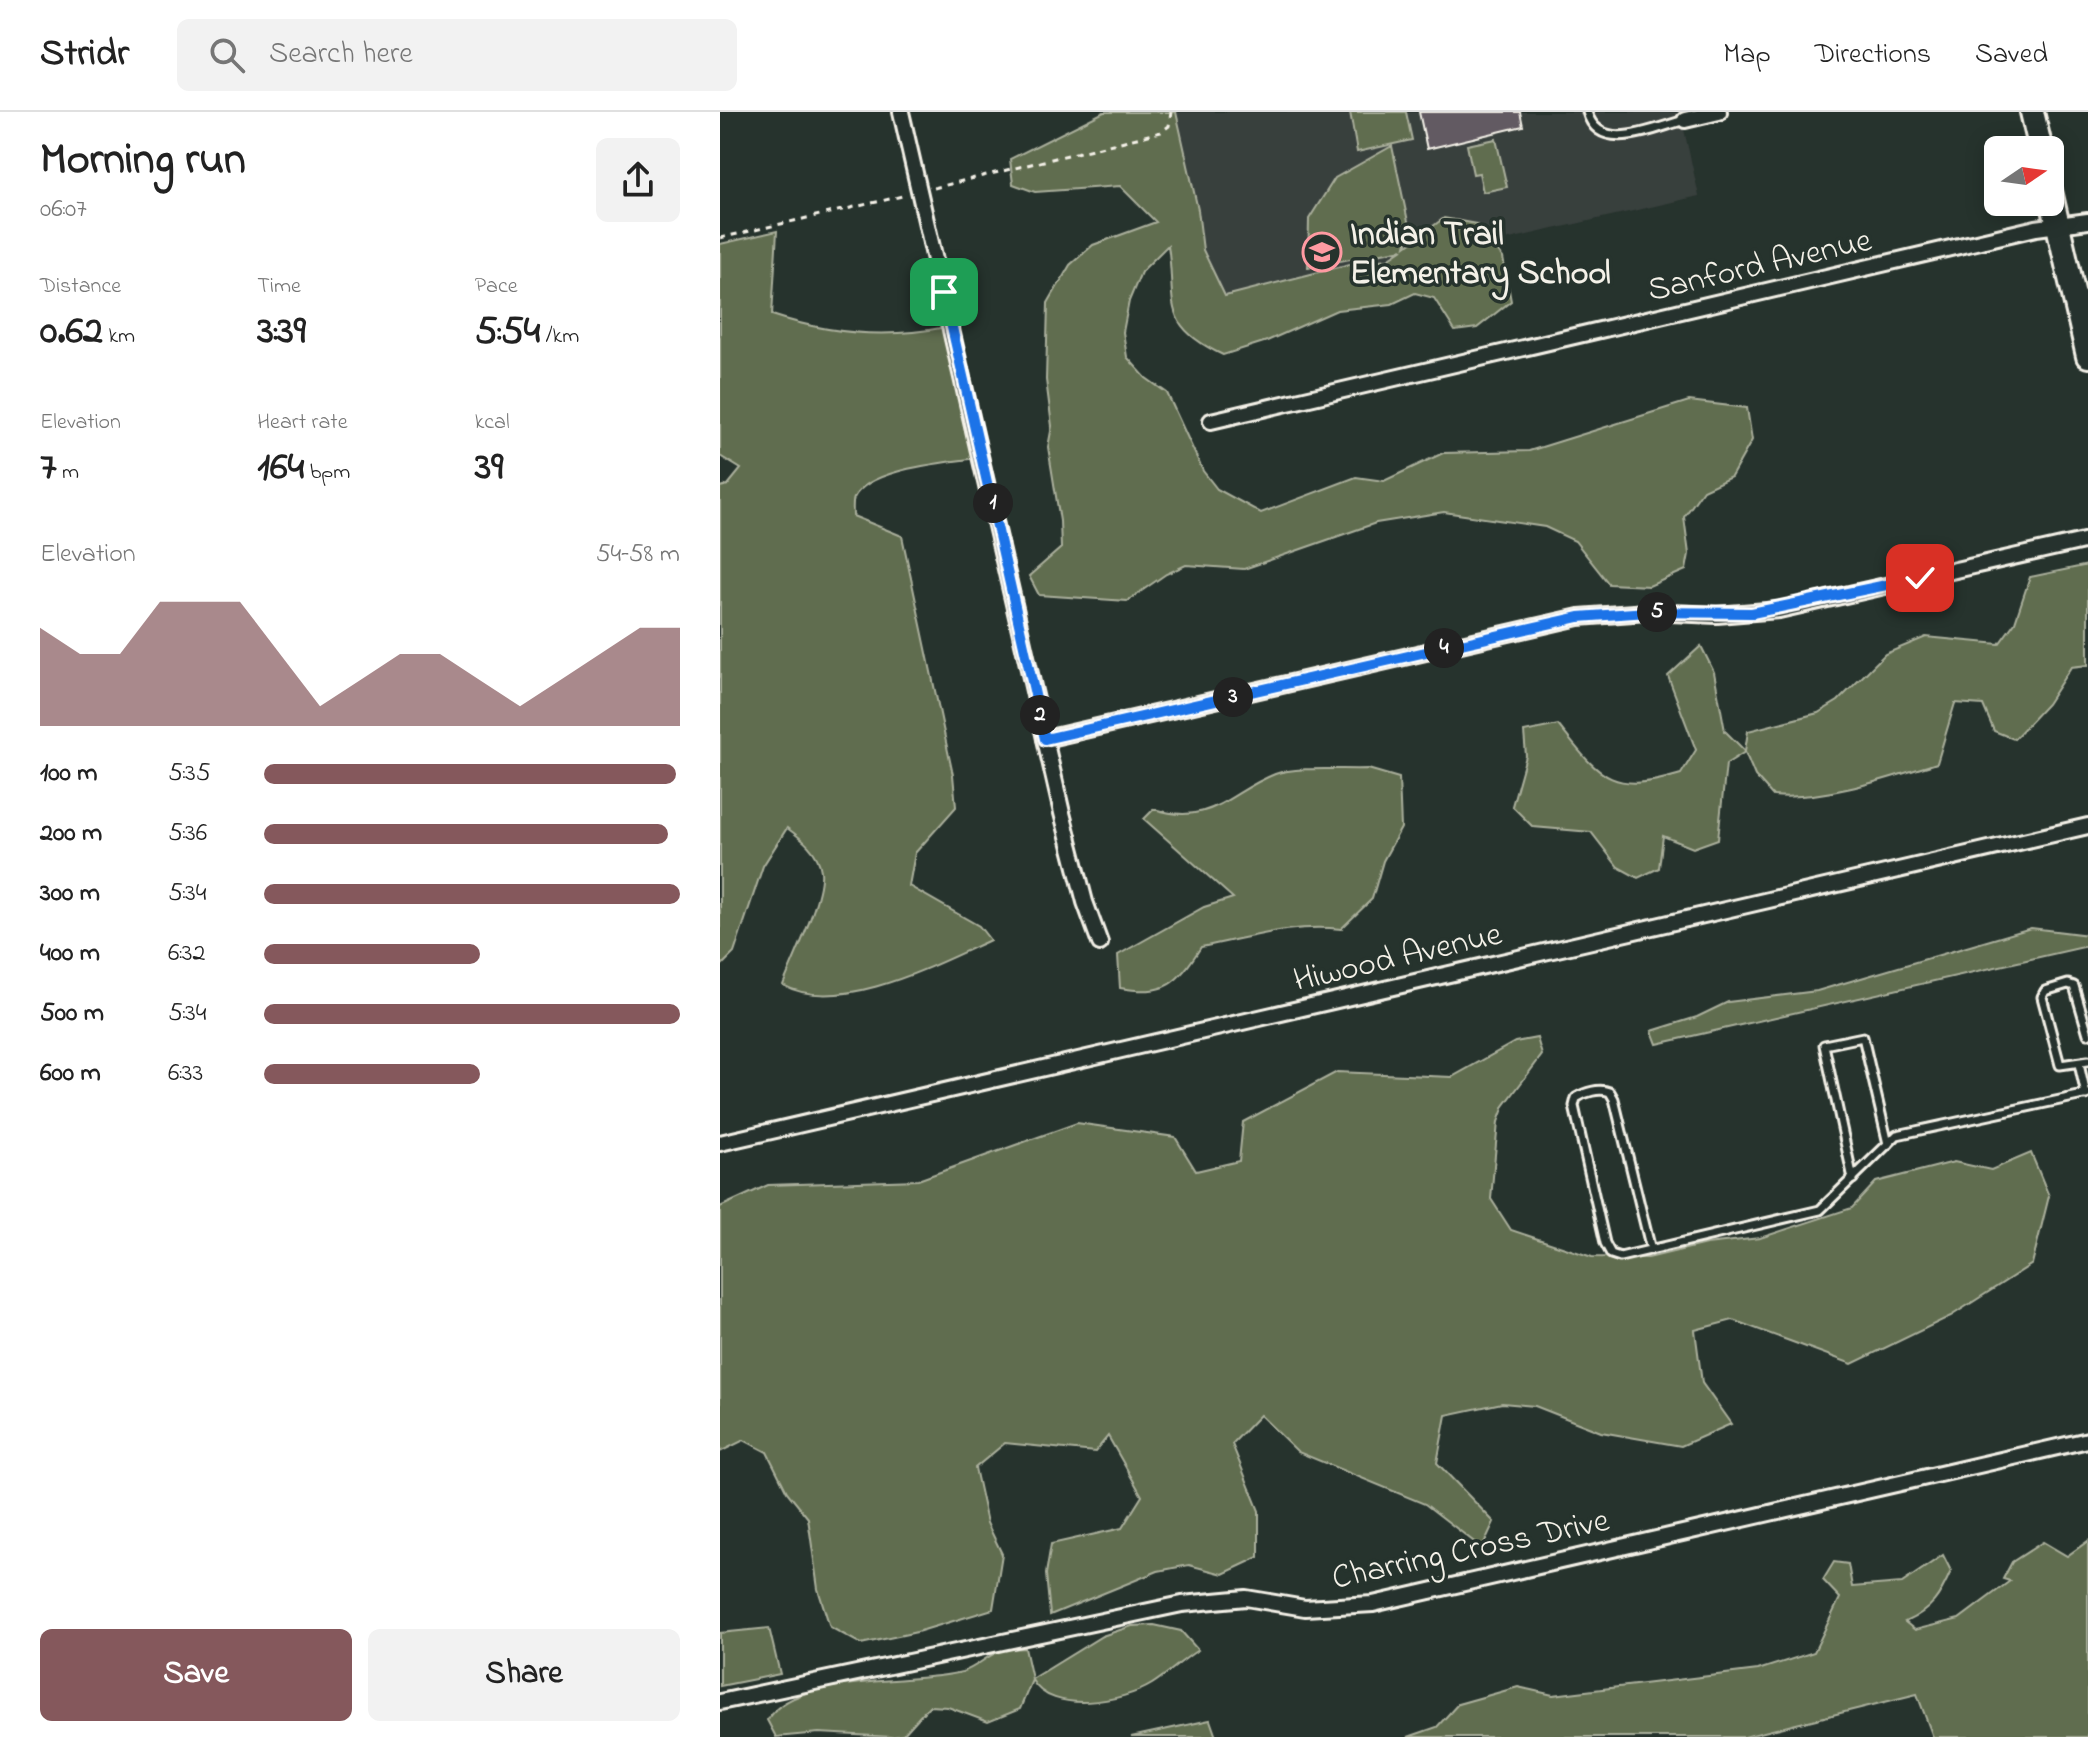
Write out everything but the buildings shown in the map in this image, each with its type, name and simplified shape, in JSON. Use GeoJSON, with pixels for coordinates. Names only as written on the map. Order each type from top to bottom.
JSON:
{"type":"FeatureCollection","features":[{"type":"Feature","properties":{"kind":"main road"},"geometry":{"type":"LineString","coordinates":[[2032,112],[2038,136]]}},
{"type":"Feature","properties":{"kind":"main road"},"geometry":{"type":"LineString","coordinates":[[2056,216],[2088,356]]}},
{"type":"Feature","properties":{"kind":"street"},"geometry":{"type":"LineString","coordinates":[[901,112],[1045,739],[1085,902],[1100,943]]}},
{"type":"Feature","properties":{"kind":"street"},"geometry":{"type":"LineString","coordinates":[[1685,120],[1719,112]]}},
{"type":"Feature","properties":{"kind":"street","name":"Sanford Avenue"},"geometry":{"type":"LineString","coordinates":[[1211,421],[2036,228],[2088,221]]}},
{"type":"Feature","properties":{"kind":"street"},"geometry":{"type":"LineString","coordinates":[[1045,739],[1579,617],[1647,612],[1717,615],[1779,610],[2088,540]]}},
{"type":"Feature","properties":{"kind":"street","name":"Hiwood Avenue"},"geometry":{"type":"LineString","coordinates":[[720,1143],[2088,826]]}},
{"type":"Feature","properties":{"kind":"street","name":"Charring Cross Drive"},"geometry":{"type":"LineString","coordinates":[[720,1702],[1205,1600],[1246,1598],[1305,1608],[1373,1604],[2088,1440]]}},
{"type":"Feature","properties":{"kind":"lane"},"geometry":{"type":"LineString","coordinates":[[1587,112],[1597,131],[1614,137],[1685,120]]}},
{"type":"Feature","properties":{"kind":"lane"},"geometry":{"type":"LineString","coordinates":[[2088,1034],[2074,986],[2045,991],[2042,997],[2056,1060],[2065,1066],[2088,1061]]}},
{"type":"Feature","properties":{"kind":"lane"},"geometry":{"type":"LineString","coordinates":[[1853,1179],[1824,1045],[1863,1037],[1888,1144]]}},
{"type":"Feature","properties":{"kind":"lane"},"geometry":{"type":"LineString","coordinates":[[1651,1250],[1614,1099],[1610,1092],[1603,1090],[1582,1094],[1576,1098],[1574,1106],[1605,1243],[1611,1254],[1620,1257],[1651,1250],[1820,1210],[1897,1135],[2087,1095],[2079,1064]]}},
{"type":"Feature","properties":{"kind":"path"},"geometry":{"type":"LineString","coordinates":[[720,238],[1161,132],[1169,126],[1171,112]]}},
{"type":"Feature","properties":{"kind":"shaded area","name":"Indian Trail Elementary School"},"geometry":{"type":"Polygon","coordinates":[[[1160,112],[1680,112],[1699,196],[1205,308],[1160,112]]]}},
{"type":"Feature","properties":{"kind":"green space"},"geometry":{"type":"Polygon","coordinates":[[[1104,112],[1176,112],[1198,210],[1203,250],[1225,296],[1354,263],[1388,259],[1403,249],[1308,267],[1309,219],[1335,178],[1392,146],[1410,231],[1406,246],[1444,218],[1476,224],[1503,258],[1511,301],[1477,328],[1455,331],[1434,298],[1415,293],[1392,304],[1337,310],[1267,341],[1223,355],[1202,344],[1179,322],[1172,297],[1168,245],[1141,272],[1129,301],[1123,332],[1127,357],[1146,378],[1167,393],[1203,471],[1217,489],[1261,513],[1356,477],[1384,481],[1443,453],[1529,451],[1689,401],[1747,408],[1752,440],[1731,477],[1703,490],[1684,517],[1689,554],[1686,570],[1649,586],[1609,584],[1575,541],[1545,527],[1444,512],[1376,523],[1244,569],[1186,565],[1166,574],[1127,601],[1039,595],[1029,576],[1061,548],[1060,521],[1048,447],[1052,426],[1046,380],[1048,303],[1070,265],[1093,245],[1156,222],[1120,186],[1035,192],[1013,184],[1010,159],[1104,112]]]}},
{"type":"Feature","properties":{"kind":"green space"},"geometry":{"type":"Polygon","coordinates":[[[1350,112],[1406,112],[1412,140],[1357,152],[1350,112]]]}},
{"type":"Feature","properties":{"kind":"green space"},"geometry":{"type":"Polygon","coordinates":[[[1496,139],[1507,187],[1483,192],[1479,173],[1473,174],[1467,145],[1496,139]]]}},
{"type":"Feature","properties":{"kind":"green space"},"geometry":{"type":"Polygon","coordinates":[[[777,231],[772,315],[815,327],[858,333],[902,333],[946,327],[976,458],[909,469],[875,480],[854,498],[853,516],[902,536],[953,775],[956,807],[915,853],[909,886],[979,926],[990,940],[888,983],[832,994],[806,993],[783,985],[813,911],[821,882],[820,864],[813,852],[787,828],[763,866],[734,953],[720,967],[720,487],[728,485],[741,469],[720,456],[720,244],[777,231]]]}},
{"type":"Feature","properties":{"kind":"green space"},"geometry":{"type":"Polygon","coordinates":[[[2088,565],[2088,665],[2071,667],[2047,704],[2014,739],[1994,731],[1983,705],[1955,703],[1937,763],[1856,787],[1792,797],[1773,796],[1755,776],[1745,752],[1726,764],[1718,839],[1693,848],[1663,836],[1659,868],[1638,878],[1618,867],[1591,832],[1533,827],[1512,806],[1526,756],[1524,732],[1558,725],[1585,758],[1609,777],[1638,783],[1681,774],[1696,750],[1668,676],[1701,646],[1714,672],[1725,731],[1745,751],[1748,731],[1818,713],[1838,701],[1885,654],[1926,637],[1999,644],[2015,622],[2030,577],[2088,565]]]}},
{"type":"Feature","properties":{"kind":"green space"},"geometry":{"type":"Polygon","coordinates":[[[1368,769],[1399,778],[1401,828],[1383,861],[1372,899],[1341,929],[1288,930],[1201,947],[1185,970],[1169,984],[1149,990],[1120,988],[1118,955],[1204,907],[1233,898],[1144,819],[1154,809],[1190,814],[1205,811],[1259,781],[1284,772],[1368,769]]]}},
{"type":"Feature","properties":{"kind":"green space"},"geometry":{"type":"Polygon","coordinates":[[[2031,928],[2088,935],[2088,946],[1657,1044],[1652,1031],[1697,1017],[1728,1002],[1817,991],[2031,928]]]}},
{"type":"Feature","properties":{"kind":"green space"},"geometry":{"type":"Polygon","coordinates":[[[1537,1038],[1542,1055],[1504,1106],[1498,1122],[1491,1199],[1511,1230],[1592,1257],[1648,1258],[1706,1244],[1760,1238],[1852,1208],[1876,1182],[1954,1162],[1991,1170],[2031,1153],[2049,1196],[2032,1264],[1951,1316],[1852,1364],[1733,1320],[1695,1330],[1702,1383],[1731,1424],[1681,1446],[1601,1432],[1535,1406],[1502,1403],[1446,1415],[1437,1463],[1494,1522],[1482,1548],[1425,1504],[1298,1452],[1260,1415],[1232,1444],[1259,1511],[1259,1557],[1223,1574],[1189,1565],[1158,1571],[1050,1615],[1046,1574],[1051,1544],[1122,1528],[1142,1496],[1108,1436],[1095,1452],[1005,1443],[975,1468],[987,1523],[1002,1554],[993,1609],[917,1632],[861,1644],[830,1627],[818,1589],[808,1518],[787,1492],[767,1452],[744,1440],[720,1452],[720,1207],[768,1185],[918,1180],[1077,1123],[1175,1137],[1196,1171],[1239,1161],[1243,1122],[1337,1072],[1452,1077],[1515,1042],[1537,1038]]]}},
{"type":"Feature","properties":{"kind":"green space"},"geometry":{"type":"Polygon","coordinates":[[[2088,1541],[2088,1737],[1933,1737],[1917,1694],[1744,1737],[1408,1737],[1437,1727],[1458,1704],[1518,1687],[1553,1695],[1758,1670],[1814,1652],[1840,1598],[1823,1580],[1834,1562],[1848,1564],[1852,1587],[1902,1583],[1943,1555],[1951,1571],[1934,1601],[1905,1622],[1915,1630],[1959,1619],[2010,1581],[2003,1579],[2012,1562],[2043,1542],[2067,1556],[2088,1541]]]}},
{"type":"Feature","properties":{"kind":"green space"},"geometry":{"type":"Polygon","coordinates":[[[1154,1625],[1181,1631],[1198,1650],[1152,1684],[1124,1696],[1088,1702],[1071,1701],[1041,1691],[1032,1680],[1020,1709],[988,1722],[948,1707],[929,1706],[903,1735],[892,1737],[819,1733],[776,1737],[767,1720],[781,1705],[802,1694],[856,1683],[962,1672],[1006,1649],[1025,1648],[1032,1679],[1102,1636],[1132,1626],[1154,1625]]]}},
{"type":"Feature","properties":{"kind":"green space"},"geometry":{"type":"Polygon","coordinates":[[[769,1628],[780,1674],[720,1686],[720,1633],[769,1628]]]}},
{"type":"Feature","properties":{"kind":"green space"},"geometry":{"type":"Polygon","coordinates":[[[1210,1720],[1216,1737],[1131,1737],[1210,1720]]]}},
{"type":"Feature","properties":{"kind":"place","name":"Indian Trail Elementary School"},"geometry":{"type":"Point","coordinates":[1322,252]}},
{"type":"Feature","properties":{"kind":"route"},"geometry":{"type":"LineString","coordinates":[[944,292],[1045,739],[1579,617],[1647,612],[1717,615],[1779,610],[1920,578]]}}]}
